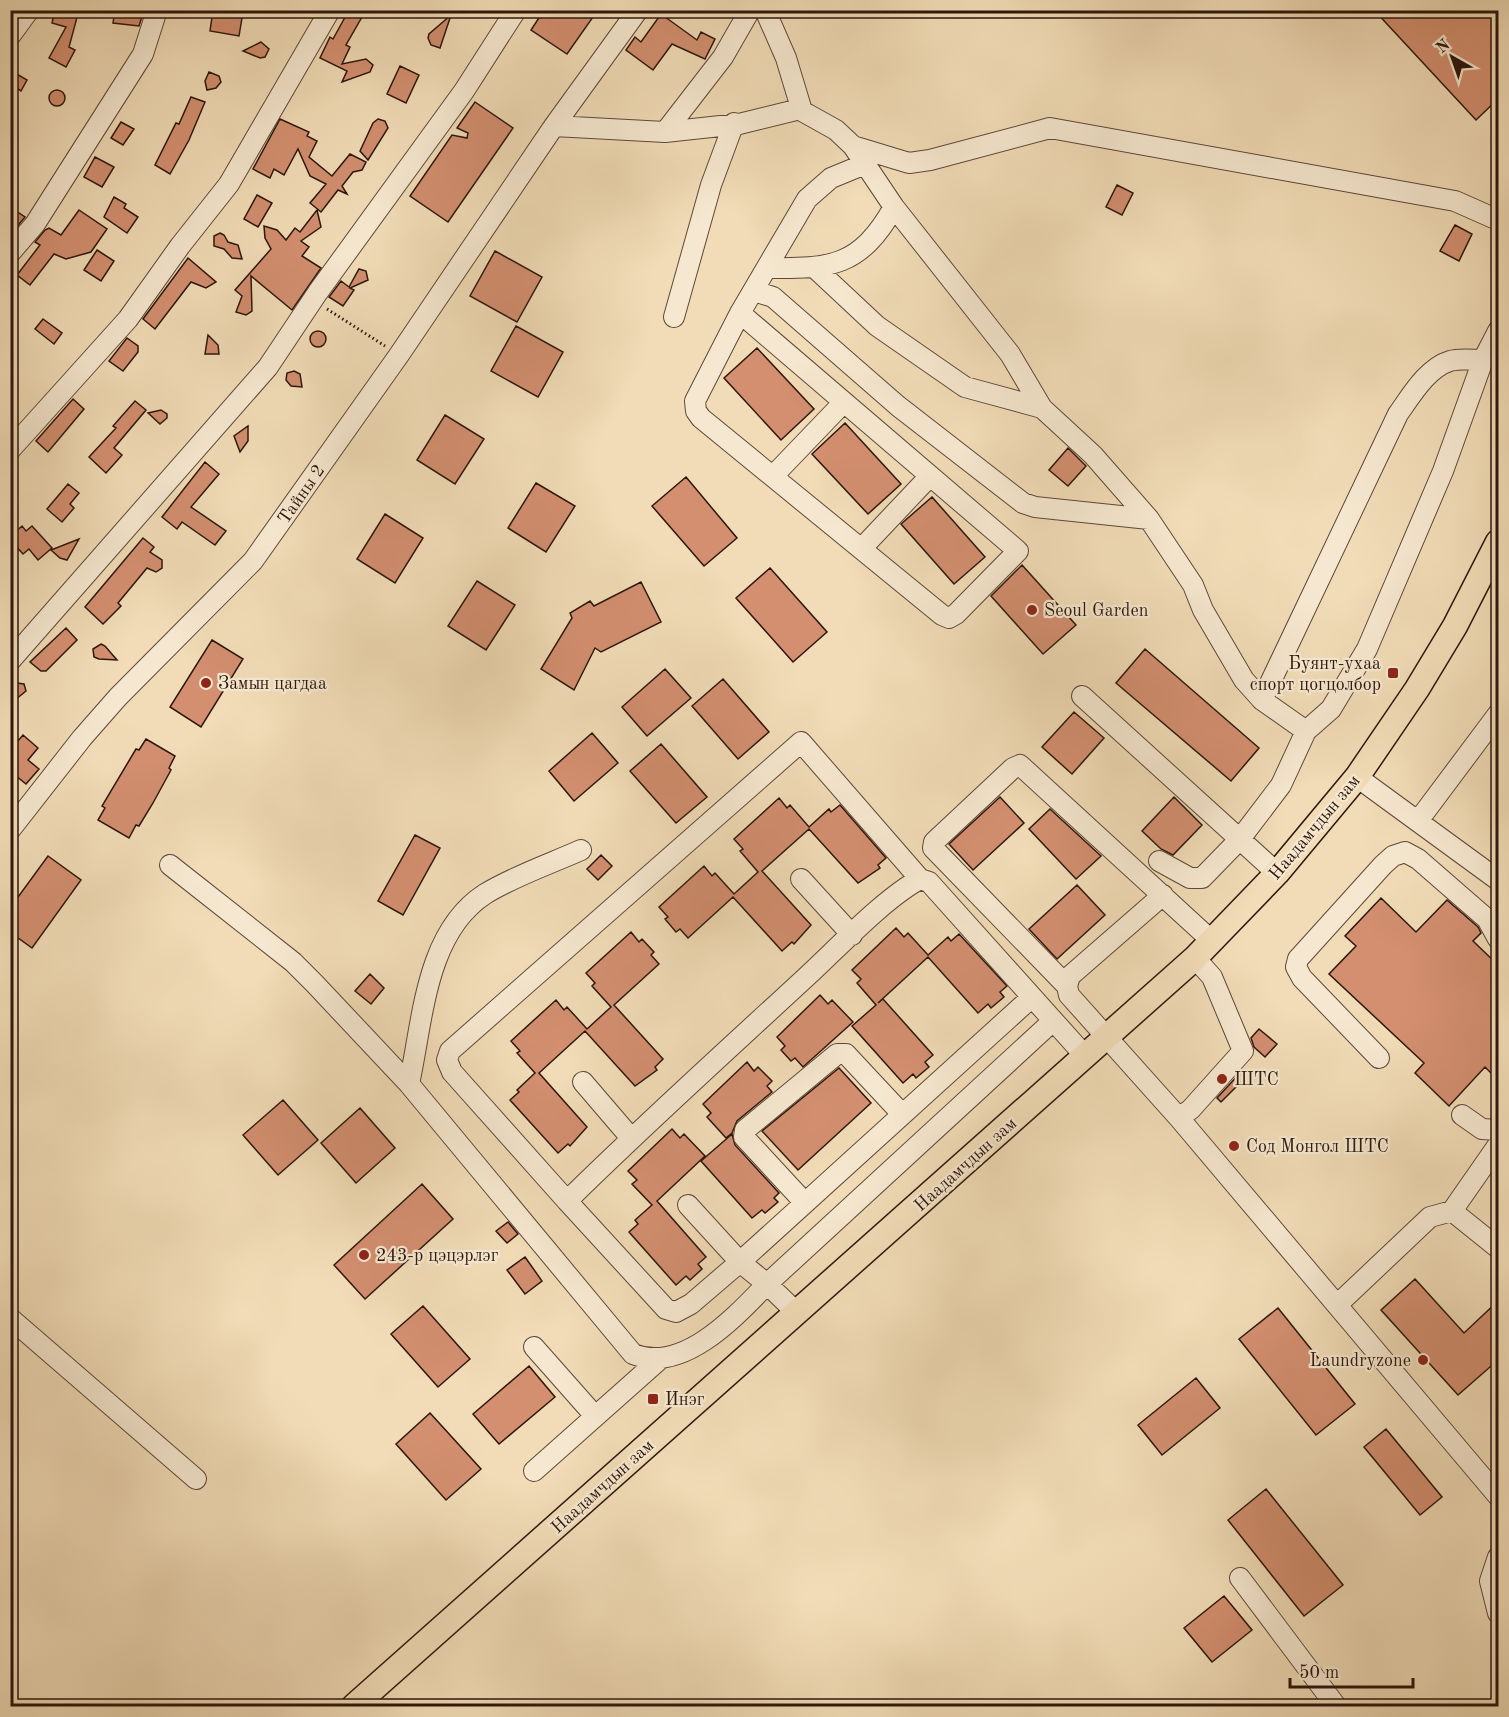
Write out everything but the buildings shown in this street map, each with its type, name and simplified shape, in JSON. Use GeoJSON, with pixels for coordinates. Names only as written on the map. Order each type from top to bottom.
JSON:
{"type":"FeatureCollection","features":[{"type":"Feature","properties":{"kind":"main road","name":"Наадамчдын зам"},"geometry":{"type":"LineString","coordinates":[[354,1707],[1086,1057],[1212,941],[1277,873],[1357,777],[1417,689],[1455,626],[1496,546],[1498,524]]}},
{"type":"Feature","properties":{"kind":"street"},"geometry":{"type":"LineString","coordinates":[[10,36],[29,10]]}},
{"type":"Feature","properties":{"kind":"street"},"geometry":{"type":"LineString","coordinates":[[10,253],[35,224],[143,54],[157,10]]}},
{"type":"Feature","properties":{"kind":"street"},"geometry":{"type":"LineString","coordinates":[[10,450],[128,319],[180,246],[229,184],[330,10]]}},
{"type":"Feature","properties":{"kind":"street"},"geometry":{"type":"LineString","coordinates":[[10,661],[268,367],[313,300],[464,91],[516,10]]}},
{"type":"Feature","properties":{"kind":"street","name":"Тайны 2"},"geometry":{"type":"LineString","coordinates":[[10,831],[81,738],[118,697],[253,561],[399,355],[554,126],[638,10]]}},
{"type":"Feature","properties":{"kind":"street"},"geometry":{"type":"LineString","coordinates":[[666,132],[723,57],[750,10]]}},
{"type":"Feature","properties":{"kind":"street"},"geometry":{"type":"LineString","coordinates":[[765,10],[786,58],[800,109]]}},
{"type":"Feature","properties":{"kind":"street"},"geometry":{"type":"LineString","coordinates":[[554,126],[666,132],[734,123],[800,109],[836,130],[852,146],[894,207],[1010,354],[1042,408],[1093,455],[1149,519],[1193,585],[1203,610],[1229,658],[1244,680],[1262,700],[1306,731]]}},
{"type":"Feature","properties":{"kind":"street"},"geometry":{"type":"LineString","coordinates":[[674,317],[711,185],[734,123]]}},
{"type":"Feature","properties":{"kind":"street"},"geometry":{"type":"LineString","coordinates":[[852,146],[909,163],[930,160],[1050,128],[1455,201],[1498,220]]}},
{"type":"Feature","properties":{"kind":"street"},"geometry":{"type":"LineString","coordinates":[[740,312],[1018,551],[956,614],[949,618],[942,615],[701,418],[696,411],[695,401],[740,312],[807,199],[831,178],[865,164]]}},
{"type":"Feature","properties":{"kind":"street"},"geometry":{"type":"LineString","coordinates":[[767,268],[816,269],[849,258],[880,232],[894,207]]}},
{"type":"Feature","properties":{"kind":"street"},"geometry":{"type":"LineString","coordinates":[[816,269],[877,326],[965,387],[1042,408]]}},
{"type":"Feature","properties":{"kind":"street"},"geometry":{"type":"LineString","coordinates":[[754,291],[773,297],[898,406],[1023,503],[1035,507],[1149,519]]}},
{"type":"Feature","properties":{"kind":"street"},"geometry":{"type":"LineString","coordinates":[[1159,861],[1190,879],[1197,880],[1240,839],[1281,785],[1306,731],[1331,709],[1367,649],[1443,471],[1483,360],[1498,331]]}},
{"type":"Feature","properties":{"kind":"street"},"geometry":{"type":"LineString","coordinates":[[1262,700],[1398,414],[1415,390],[1436,369],[1450,361],[1483,360]]}},
{"type":"Feature","properties":{"kind":"street"},"geometry":{"type":"LineString","coordinates":[[773,476],[844,402]]}},
{"type":"Feature","properties":{"kind":"street"},"geometry":{"type":"LineString","coordinates":[[862,548],[930,476]]}},
{"type":"Feature","properties":{"kind":"street"},"geometry":{"type":"LineString","coordinates":[[1082,696],[1277,873]]}},
{"type":"Feature","properties":{"kind":"street"},"geometry":{"type":"LineString","coordinates":[[1418,821],[1498,714]]}},
{"type":"Feature","properties":{"kind":"street"},"geometry":{"type":"LineString","coordinates":[[1032,997],[740,1262],[691,1304],[676,1312],[666,1309],[567,1201],[452,1072],[447,1060],[450,1051],[801,742],[920,879],[929,882],[1086,1057]]}},
{"type":"Feature","properties":{"kind":"street"},"geometry":{"type":"LineString","coordinates":[[1067,986],[937,856],[933,848],[934,842],[1012,768],[1020,765],[1212,941]]}},
{"type":"Feature","properties":{"kind":"street"},"geometry":{"type":"LineString","coordinates":[[1357,777],[1498,880]]}},
{"type":"Feature","properties":{"kind":"street"},"geometry":{"type":"LineString","coordinates":[[409,1084],[431,980],[441,947],[459,919],[485,894],[581,850]]}},
{"type":"Feature","properties":{"kind":"street"},"geometry":{"type":"LineString","coordinates":[[1379,1058],[1302,978],[1296,967],[1298,959],[1383,865],[1393,856],[1405,852],[1418,859],[1487,919],[1498,939]]}},
{"type":"Feature","properties":{"kind":"street"},"geometry":{"type":"LineString","coordinates":[[170,865],[293,962],[409,1084],[633,1354],[646,1359],[674,1356],[726,1326],[767,1284],[1053,1021]]}},
{"type":"Feature","properties":{"kind":"street"},"geometry":{"type":"LineString","coordinates":[[801,879],[852,935]]}},
{"type":"Feature","properties":{"kind":"street"},"geometry":{"type":"LineString","coordinates":[[567,1201],[631,1138],[852,935],[909,885],[920,879]]}},
{"type":"Feature","properties":{"kind":"street"},"geometry":{"type":"LineString","coordinates":[[1163,895],[1070,976],[1067,986],[1069,995],[1179,1118],[1337,1305],[1495,1486]]}},
{"type":"Feature","properties":{"kind":"street"},"geometry":{"type":"LineString","coordinates":[[1179,1118],[1191,1109],[1243,1051],[1212,977],[1195,958]]}},
{"type":"Feature","properties":{"kind":"street"},"geometry":{"type":"LineString","coordinates":[[805,1203],[744,1137],[745,1130],[837,1054],[846,1054],[902,1114]]}},
{"type":"Feature","properties":{"kind":"street"},"geometry":{"type":"LineString","coordinates":[[583,1082],[631,1138]]}},
{"type":"Feature","properties":{"kind":"street"},"geometry":{"type":"LineString","coordinates":[[1462,1114],[1482,1129],[1498,1130]]}},
{"type":"Feature","properties":{"kind":"street"},"geometry":{"type":"LineString","coordinates":[[1337,1305],[1430,1217],[1452,1211],[1498,1145]]}},
{"type":"Feature","properties":{"kind":"street"},"geometry":{"type":"LineString","coordinates":[[688,1205],[740,1262],[797,1313]]}},
{"type":"Feature","properties":{"kind":"street"},"geometry":{"type":"LineString","coordinates":[[1452,1211],[1498,1248]]}},
{"type":"Feature","properties":{"kind":"street"},"geometry":{"type":"LineString","coordinates":[[10,1318],[196,1479]]}},
{"type":"Feature","properties":{"kind":"street"},"geometry":{"type":"LineString","coordinates":[[534,1347],[595,1416]]}},
{"type":"Feature","properties":{"kind":"street"},"geometry":{"type":"LineString","coordinates":[[534,1471],[660,1359]]}},
{"type":"Feature","properties":{"kind":"street"},"geometry":{"type":"LineString","coordinates":[[1498,1557],[1490,1581],[1498,1613]]}},
{"type":"Feature","properties":{"kind":"street"},"geometry":{"type":"LineString","coordinates":[[1240,1578],[1336,1707]]}},
{"type":"Feature","properties":{"kind":"path"},"geometry":{"type":"LineString","coordinates":[[313,300],[399,355]]}},
{"type":"Feature","properties":{"kind":"place","name":"Seoul Garden"},"geometry":{"type":"Point","coordinates":[1032,610]}},
{"type":"Feature","properties":{"kind":"place","name":"Буянт-ухаа спорт цогцолбор"},"geometry":{"type":"Point","coordinates":[1393,673]}},
{"type":"Feature","properties":{"kind":"place","name":"Замын цагдаа"},"geometry":{"type":"Point","coordinates":[206,683]}},
{"type":"Feature","properties":{"kind":"place","name":"ШТС"},"geometry":{"type":"Point","coordinates":[1222,1079]}},
{"type":"Feature","properties":{"kind":"place","name":"Сод Монгол ШТС"},"geometry":{"type":"Point","coordinates":[1234,1146]}},
{"type":"Feature","properties":{"kind":"place","name":"243-р цэцэрлэг"},"geometry":{"type":"Point","coordinates":[364,1255]}},
{"type":"Feature","properties":{"kind":"place","name":"Laundryzone"},"geometry":{"type":"Point","coordinates":[1423,1360]}},
{"type":"Feature","properties":{"kind":"place","name":"Инэг"},"geometry":{"type":"Point","coordinates":[653,1399]}}]}
